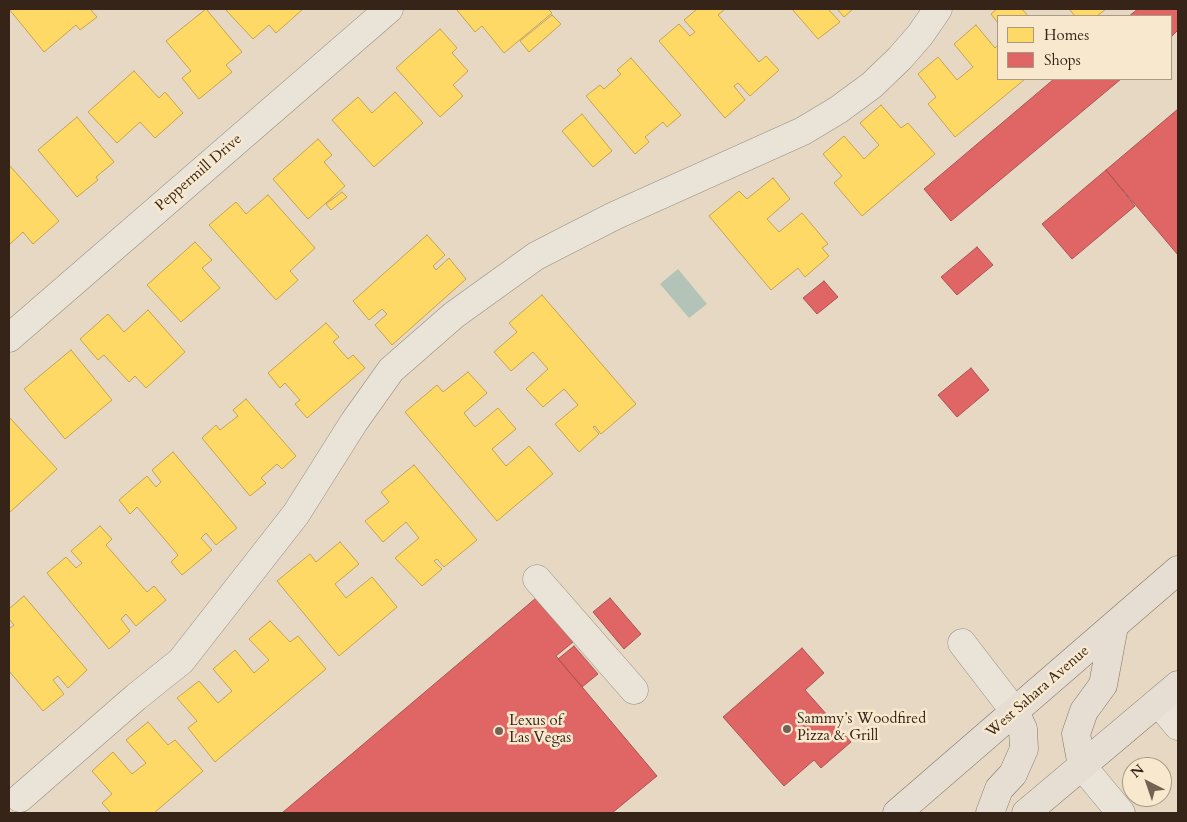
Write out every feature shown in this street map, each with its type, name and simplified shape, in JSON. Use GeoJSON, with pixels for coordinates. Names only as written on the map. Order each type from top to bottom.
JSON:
{"type":"FeatureCollection","features":[{"type":"Feature","properties":{"kind":"main road","name":"West Sahara Avenue"},"geometry":{"type":"LineString","coordinates":[[897,813],[1178,570]]}},
{"type":"Feature","properties":{"kind":"main road"},"geometry":{"type":"LineString","coordinates":[[1082,766],[1076,734],[1084,711],[1102,685],[1114,626]]}},
{"type":"Feature","properties":{"kind":"main road"},"geometry":{"type":"LineString","coordinates":[[1026,813],[1168,693]]}},
{"type":"Feature","properties":{"kind":"main road"},"geometry":{"type":"LineString","coordinates":[[990,813],[1000,789],[1013,774],[1024,749],[1023,729],[1016,712]]}},
{"type":"Feature","properties":{"kind":"street","name":"Peppermill Drive"},"geometry":{"type":"LineString","coordinates":[[9,338],[388,9]]}},
{"type":"Feature","properties":{"kind":"street"},"geometry":{"type":"LineString","coordinates":[[21,799],[181,661],[296,514],[354,422],[390,370],[450,319],[536,256],[614,216],[803,131],[838,110],[872,85],[900,58],[920,35],[938,9]]}},
{"type":"Feature","properties":{"kind":"street"},"geometry":{"type":"LineString","coordinates":[[537,579],[634,690]]}},
{"type":"Feature","properties":{"kind":"street"},"geometry":{"type":"LineString","coordinates":[[962,643],[1016,712]]}},
{"type":"Feature","properties":{"kind":"street"},"geometry":{"type":"LineString","coordinates":[[1168,693],[1178,726]]}},
{"type":"Feature","properties":{"kind":"street"},"geometry":{"type":"LineString","coordinates":[[1082,766],[1121,813]]}},
{"type":"Feature","properties":{"kind":"shaded area"},"geometry":{"type":"Polygon","coordinates":[[[678,269],[707,304],[689,318],[660,284],[678,269]]]}},
{"type":"Feature","properties":{"kind":"building: Homes"},"geometry":{"type":"Polygon","coordinates":[[[9,9],[90,9],[97,17],[80,30],[76,25],[44,52],[9,9]]]}},
{"type":"Feature","properties":{"kind":"building: Homes"},"geometry":{"type":"Polygon","coordinates":[[[206,9],[242,52],[226,65],[232,72],[199,99],[182,78],[191,71],[166,41],[206,9]]]}},
{"type":"Feature","properties":{"kind":"building: Homes"},"geometry":{"type":"Polygon","coordinates":[[[225,9],[303,9],[276,33],[269,25],[253,39],[225,9]]]}},
{"type":"Feature","properties":{"kind":"building: Homes"},"geometry":{"type":"Polygon","coordinates":[[[548,9],[552,13],[504,53],[482,26],[475,32],[457,10],[548,9]]]}},
{"type":"Feature","properties":{"kind":"building: Homes"},"geometry":{"type":"Polygon","coordinates":[[[697,9],[725,9],[718,15],[759,62],[766,56],[779,70],[750,96],[738,83],[734,86],[745,100],[725,118],[659,41],[679,24],[690,36],[695,32],[684,20],[697,9]]]}},
{"type":"Feature","properties":{"kind":"building: Homes"},"geometry":{"type":"Polygon","coordinates":[[[792,9],[828,9],[840,22],[818,39],[792,9]]]}},
{"type":"Feature","properties":{"kind":"building: Homes"},"geometry":{"type":"Polygon","coordinates":[[[837,9],[853,9],[844,17],[837,9]]]}},
{"type":"Feature","properties":{"kind":"building: Homes"},"geometry":{"type":"Polygon","coordinates":[[[997,9],[1022,9],[1027,15],[997,15],[997,22],[991,14],[997,9]]]}},
{"type":"Feature","properties":{"kind":"building: Homes"},"geometry":{"type":"Polygon","coordinates":[[[1069,9],[1106,9],[1098,15],[1074,15],[1069,9]]]}},
{"type":"Feature","properties":{"kind":"building: Homes"},"geometry":{"type":"Polygon","coordinates":[[[552,15],[561,24],[529,52],[520,41],[552,15]]]}},
{"type":"Feature","properties":{"kind":"building: Homes"},"geometry":{"type":"Polygon","coordinates":[[[976,25],[995,48],[997,46],[997,80],[1024,80],[955,137],[928,104],[936,97],[918,74],[938,57],[957,80],[973,67],[954,44],[976,25]]]}},
{"type":"Feature","properties":{"kind":"building: Homes"},"geometry":{"type":"Polygon","coordinates":[[[440,29],[457,48],[452,53],[468,71],[453,85],[463,96],[440,117],[396,68],[440,29]]]}},
{"type":"Feature","properties":{"kind":"building: Homes"},"geometry":{"type":"Polygon","coordinates":[[[631,58],[681,115],[667,127],[663,122],[645,137],[649,142],[635,154],[586,96],[600,85],[604,89],[621,74],[617,70],[631,58]]]}},
{"type":"Feature","properties":{"kind":"building: Homes"},"geometry":{"type":"Polygon","coordinates":[[[134,71],[159,98],[165,92],[183,113],[155,138],[140,122],[117,143],[88,112],[134,71]]]}},
{"type":"Feature","properties":{"kind":"building: Homes"},"geometry":{"type":"Polygon","coordinates":[[[395,92],[423,123],[374,167],[332,120],[358,97],[372,113],[395,92]]]}},
{"type":"Feature","properties":{"kind":"building: Homes"},"geometry":{"type":"Polygon","coordinates":[[[881,105],[901,128],[908,123],[935,154],[862,216],[834,183],[842,176],[823,154],[844,136],[864,159],[879,145],[860,123],[881,105]]]}},
{"type":"Feature","properties":{"kind":"building: Homes"},"geometry":{"type":"Polygon","coordinates":[[[582,114],[612,151],[593,167],[562,131],[582,114]]]}},
{"type":"Feature","properties":{"kind":"building: Homes"},"geometry":{"type":"Polygon","coordinates":[[[77,117],[114,162],[96,177],[98,180],[77,197],[38,150],[77,117]]]}},
{"type":"Feature","properties":{"kind":"building: Homes"},"geometry":{"type":"Polygon","coordinates":[[[318,139],[332,155],[324,162],[345,186],[308,219],[273,179],[318,139]]]}},
{"type":"Feature","properties":{"kind":"building: Homes"},"geometry":{"type":"Polygon","coordinates":[[[9,165],[59,221],[33,244],[23,232],[9,245],[9,165]]]}},
{"type":"Feature","properties":{"kind":"building: Homes"},"geometry":{"type":"Polygon","coordinates":[[[773,178],[790,199],[767,219],[779,232],[802,213],[828,244],[822,248],[829,256],[805,277],[798,268],[771,290],[709,216],[739,191],[747,199],[773,178]]]}},
{"type":"Feature","properties":{"kind":"building: Homes"},"geometry":{"type":"Polygon","coordinates":[[[342,192],[347,197],[331,210],[326,204],[342,192]]]}},
{"type":"Feature","properties":{"kind":"building: Homes"},"geometry":{"type":"Polygon","coordinates":[[[268,195],[315,248],[290,271],[298,280],[276,300],[209,225],[236,202],[246,214],[268,195]]]}},
{"type":"Feature","properties":{"kind":"building: Homes"},"geometry":{"type":"Polygon","coordinates":[[[427,235],[445,255],[433,266],[436,270],[449,258],[466,279],[392,345],[375,325],[387,314],[382,309],[369,320],[353,301],[427,235]]]}},
{"type":"Feature","properties":{"kind":"building: Homes"},"geometry":{"type":"Polygon","coordinates":[[[195,242],[212,260],[202,268],[220,288],[181,322],[147,285],[195,242]]]}},
{"type":"Feature","properties":{"kind":"building: Homes"},"geometry":{"type":"Polygon","coordinates":[[[542,295],[636,404],[601,434],[595,426],[593,427],[599,434],[579,452],[555,424],[578,405],[564,389],[543,407],[526,389],[548,369],[533,352],[511,371],[494,352],[517,332],[509,323],[542,295]]]}},
{"type":"Feature","properties":{"kind":"building: Homes"},"geometry":{"type":"Polygon","coordinates":[[[148,310],[185,352],[146,388],[135,376],[129,382],[104,355],[98,360],[80,339],[108,314],[124,332],[148,310]]]}},
{"type":"Feature","properties":{"kind":"building: Homes"},"geometry":{"type":"Polygon","coordinates":[[[326,323],[339,337],[333,342],[348,359],[353,355],[365,368],[307,418],[295,404],[300,400],[285,383],[280,388],[268,373],[326,323]]]}},
{"type":"Feature","properties":{"kind":"building: Homes"},"geometry":{"type":"Polygon","coordinates":[[[71,350],[112,400],[65,439],[24,389],[71,350]]]}},
{"type":"Feature","properties":{"kind":"building: Homes"},"geometry":{"type":"Polygon","coordinates":[[[468,372],[487,393],[464,413],[475,427],[498,408],[516,429],[492,449],[506,466],[529,446],[553,474],[497,521],[405,412],[437,385],[443,392],[468,372]]]}},
{"type":"Feature","properties":{"kind":"building: Homes"},"geometry":{"type":"Polygon","coordinates":[[[246,399],[296,456],[282,469],[277,464],[261,478],[266,483],[250,496],[202,438],[216,425],[220,430],[238,416],[233,410],[246,399]]]}},
{"type":"Feature","properties":{"kind":"building: Homes"},"geometry":{"type":"Polygon","coordinates":[[[9,417],[57,469],[9,513],[9,417]]]}},
{"type":"Feature","properties":{"kind":"building: Homes"},"geometry":{"type":"Polygon","coordinates":[[[173,452],[237,528],[216,545],[206,533],[201,538],[212,550],[182,575],[171,562],[178,555],[137,507],[130,514],[119,500],[147,476],[156,487],[161,482],[152,470],[173,452]]]}},
{"type":"Feature","properties":{"kind":"building: Homes"},"geometry":{"type":"Polygon","coordinates":[[[414,465],[477,540],[444,567],[437,559],[434,561],[442,569],[422,586],[395,558],[419,538],[406,522],[383,542],[365,521],[389,502],[381,492],[414,465]]]}},
{"type":"Feature","properties":{"kind":"building: Homes"},"geometry":{"type":"Polygon","coordinates":[[[100,526],[112,539],[106,545],[147,592],[154,586],[166,600],[136,626],[126,614],[121,619],[130,631],[109,649],[47,573],[66,557],[76,568],[82,563],[71,551],[100,526]]]}},
{"type":"Feature","properties":{"kind":"building: Homes"},"geometry":{"type":"Polygon","coordinates":[[[340,542],[359,564],[335,584],[346,598],[372,577],[397,607],[339,656],[277,581],[310,554],[316,562],[340,542]]]}},
{"type":"Feature","properties":{"kind":"building: Homes"},"geometry":{"type":"Polygon","coordinates":[[[24,596],[87,670],[68,688],[58,676],[53,680],[64,694],[43,711],[9,671],[9,629],[14,625],[9,619],[9,609],[24,596]]]}},
{"type":"Feature","properties":{"kind":"building: Homes"},"geometry":{"type":"Polygon","coordinates":[[[270,621],[290,642],[298,636],[326,669],[215,762],[188,728],[197,721],[177,698],[199,681],[218,703],[232,691],[213,669],[235,650],[254,673],[269,660],[249,639],[270,621]]]}},
{"type":"Feature","properties":{"kind":"building: Homes"},"geometry":{"type":"Polygon","coordinates":[[[148,722],[168,745],[175,740],[203,771],[154,813],[111,813],[102,803],[112,794],[92,771],[113,752],[132,774],[146,763],[126,740],[148,722]]]}},
{"type":"Feature","properties":{"kind":"building: Shops"},"geometry":{"type":"Polygon","coordinates":[[[1138,9],[1178,9],[1178,30],[1172,36],[1172,15],[1130,15],[1138,9]]]}},
{"type":"Feature","properties":{"kind":"building: Shops"},"geometry":{"type":"Polygon","coordinates":[[[1053,80],[1120,80],[951,221],[924,189],[1053,80]]]}},
{"type":"Feature","properties":{"kind":"building: Shops"},"geometry":{"type":"Polygon","coordinates":[[[1178,109],[1178,255],[1106,170],[1178,109]]]}},
{"type":"Feature","properties":{"kind":"building: Shops"},"geometry":{"type":"Polygon","coordinates":[[[1106,170],[1135,206],[1072,259],[1042,224],[1106,170]]]}},
{"type":"Feature","properties":{"kind":"building: Shops"},"geometry":{"type":"Polygon","coordinates":[[[977,247],[993,265],[957,295],[941,277],[977,247]]]}},
{"type":"Feature","properties":{"kind":"building: Shops"},"geometry":{"type":"Polygon","coordinates":[[[824,281],[838,297],[817,314],[803,298],[824,281]]]}},
{"type":"Feature","properties":{"kind":"building: Shops"},"geometry":{"type":"Polygon","coordinates":[[[971,368],[989,390],[957,417],[938,395],[971,368]]]}},
{"type":"Feature","properties":{"kind":"building: Shops","name":"Lexus of Las Vegas"},"geometry":{"type":"Polygon","coordinates":[[[536,598],[573,642],[556,656],[657,776],[612,813],[282,813],[536,598]]]}},
{"type":"Feature","properties":{"kind":"building: Shops"},"geometry":{"type":"Polygon","coordinates":[[[610,598],[641,634],[624,649],[593,612],[610,598]]]}},
{"type":"Feature","properties":{"kind":"building: Shops"},"geometry":{"type":"Polygon","coordinates":[[[574,646],[598,674],[582,687],[558,659],[574,646]]]}},
{"type":"Feature","properties":{"kind":"building: Shops","name":"Sammy’s Woodfired Pizza & Grill"},"geometry":{"type":"Polygon","coordinates":[[[802,648],[824,673],[805,690],[851,742],[821,768],[814,760],[784,786],[723,717],[802,648]]]}},
{"type":"Feature","properties":{"kind":"place","name":"Sammy’s Woodfired Pizza & Grill"},"geometry":{"type":"Point","coordinates":[787,729]}},
{"type":"Feature","properties":{"kind":"place","name":"Lexus of Las Vegas"},"geometry":{"type":"Point","coordinates":[499,731]}}]}
